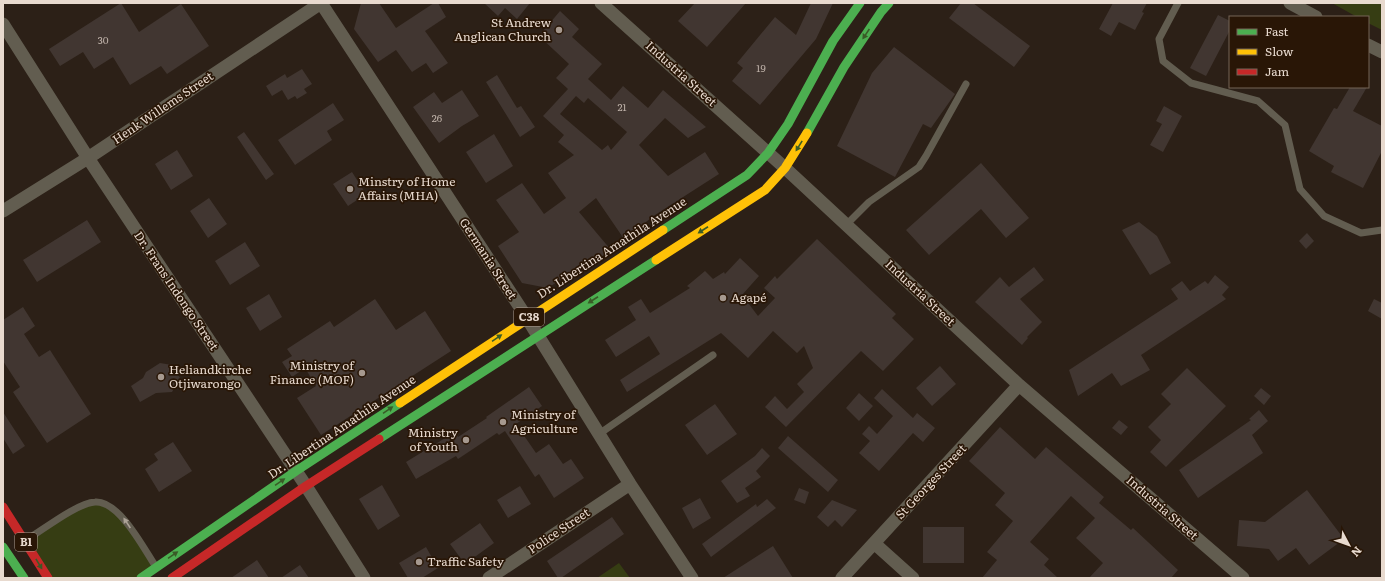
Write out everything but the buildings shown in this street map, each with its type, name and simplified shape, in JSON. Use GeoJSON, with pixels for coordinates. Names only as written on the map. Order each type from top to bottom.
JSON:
{"type":"FeatureCollection","features":[{"type":"Feature","properties":{"kind":"main road","name":"Dr. Libertina Amathila Avenue"},"geometry":{"type":"LineString","coordinates":[[141,578],[296,472],[527,318],[747,175],[768,153],[788,124],[833,41],[860,3]]}},
{"type":"Feature","properties":{"kind":"main road","name":"C38"},"geometry":{"type":"LineString","coordinates":[[172,578],[306,486],[765,190],[785,168],[806,135],[844,67],[881,12],[889,3]]}},
{"type":"Feature","properties":{"kind":"main road","name":"B1"},"geometry":{"type":"LineString","coordinates":[[3,508],[12,548],[24,578]]}},
{"type":"Feature","properties":{"kind":"main road","name":"B1"},"geometry":{"type":"LineString","coordinates":[[12,548],[48,578]]}},
{"type":"Feature","properties":{"kind":"street","name":"Henk Willems Street"},"geometry":{"type":"LineString","coordinates":[[3,211],[88,158],[321,3]]}},
{"type":"Feature","properties":{"kind":"street","name":"Germania Street"},"geometry":{"type":"LineString","coordinates":[[321,3],[527,318],[630,484],[692,578]]}},
{"type":"Feature","properties":{"kind":"street","name":"Industria Street"},"geometry":{"type":"LineString","coordinates":[[601,3],[785,168],[1019,385],[1243,578]]}},
{"type":"Feature","properties":{"kind":"street"},"geometry":{"type":"LineString","coordinates":[[1290,3],[1314,16]]}},
{"type":"Feature","properties":{"kind":"street","name":"Dr. Frans Indongo Street"},"geometry":{"type":"LineString","coordinates":[[3,24],[88,158],[306,486],[364,578]]}},
{"type":"Feature","properties":{"kind":"street"},"geometry":{"type":"LineString","coordinates":[[1369,45],[1382,52]]}},
{"type":"Feature","properties":{"kind":"street","name":"St Georges Street"},"geometry":{"type":"LineString","coordinates":[[842,578],[1019,385]]}},
{"type":"Feature","properties":{"kind":"street","name":"Police Street"},"geometry":{"type":"LineString","coordinates":[[489,578],[630,484]]}},
{"type":"Feature","properties":{"kind":"street"},"geometry":{"type":"LineString","coordinates":[[874,543],[913,578]]}},
{"type":"Feature","properties":{"kind":"lane"},"geometry":{"type":"LineString","coordinates":[[1178,3],[1159,39],[1163,61],[1191,83],[1258,102],[1285,125],[1300,188],[1324,216],[1361,233],[1382,230]]}},
{"type":"Feature","properties":{"kind":"lane"},"geometry":{"type":"LineString","coordinates":[[846,225],[870,202],[919,166],[966,84]]}},
{"type":"Feature","properties":{"kind":"lane"},"geometry":{"type":"LineString","coordinates":[[599,434],[713,355]]}},
{"type":"Feature","properties":{"kind":"lane"},"geometry":{"type":"LineString","coordinates":[[12,548],[78,507],[96,501],[111,507],[121,515],[156,567]]}},
{"type":"Feature","properties":{"kind":"green space"},"geometry":{"type":"Polygon","coordinates":[[[1332,3],[1382,3],[1382,30],[1369,24],[1369,16],[1355,16],[1332,3]]]}},
{"type":"Feature","properties":{"kind":"green space"},"geometry":{"type":"Polygon","coordinates":[[[96,501],[111,507],[156,567],[141,578],[48,578],[25,541],[78,507],[96,501]]]}},
{"type":"Feature","properties":{"kind":"green space"},"geometry":{"type":"Polygon","coordinates":[[[619,563],[630,578],[597,578],[619,563]]]}},
{"type":"Feature","properties":{"kind":"traffic: fast"},"geometry":{"type":"LineString","coordinates":[[663,230],[747,175],[768,153],[788,124],[833,41],[860,3]]}},
{"type":"Feature","properties":{"kind":"traffic: fast"},"geometry":{"type":"LineString","coordinates":[[807,133],[844,67],[881,12],[889,3]]}},
{"type":"Feature","properties":{"kind":"traffic: fast"},"geometry":{"type":"LineString","coordinates":[[379,439],[656,260]]}},
{"type":"Feature","properties":{"kind":"traffic: fast"},"geometry":{"type":"LineString","coordinates":[[141,578],[296,471],[400,403]]}},
{"type":"Feature","properties":{"kind":"traffic: fast"},"geometry":{"type":"LineString","coordinates":[[3,547],[24,578]]}},
{"type":"Feature","properties":{"kind":"traffic: slow"},"geometry":{"type":"LineString","coordinates":[[656,260],[765,190],[785,168],[807,133]]}},
{"type":"Feature","properties":{"kind":"traffic: slow"},"geometry":{"type":"LineString","coordinates":[[400,403],[663,230]]}},
{"type":"Feature","properties":{"kind":"traffic: jam"},"geometry":{"type":"LineString","coordinates":[[172,578],[306,486],[379,439]]}},
{"type":"Feature","properties":{"kind":"traffic: jam"},"geometry":{"type":"LineString","coordinates":[[3,507],[48,578]]}},
{"type":"Feature","properties":{"kind":"place","name":"St Andrew Anglican Church"},"geometry":{"type":"Point","coordinates":[559,30]}},
{"type":"Feature","properties":{"kind":"place","name":"Minstry of Home Affairs (MHA)"},"geometry":{"type":"Point","coordinates":[350,189]}},
{"type":"Feature","properties":{"kind":"place","name":"Agapé"},"geometry":{"type":"Point","coordinates":[723,298]}},
{"type":"Feature","properties":{"kind":"place","name":"Ministry of Finance (MOF)"},"geometry":{"type":"Point","coordinates":[362,373]}},
{"type":"Feature","properties":{"kind":"place","name":"Heliandkirche Otjiwarongo"},"geometry":{"type":"Point","coordinates":[161,377]}},
{"type":"Feature","properties":{"kind":"place","name":"Ministry of Agriculture"},"geometry":{"type":"Point","coordinates":[503,422]}},
{"type":"Feature","properties":{"kind":"place","name":"Ministry of Youth"},"geometry":{"type":"Point","coordinates":[466,440]}},
{"type":"Feature","properties":{"kind":"place","name":"Traffic Safety"},"geometry":{"type":"Point","coordinates":[419,562]}}]}
